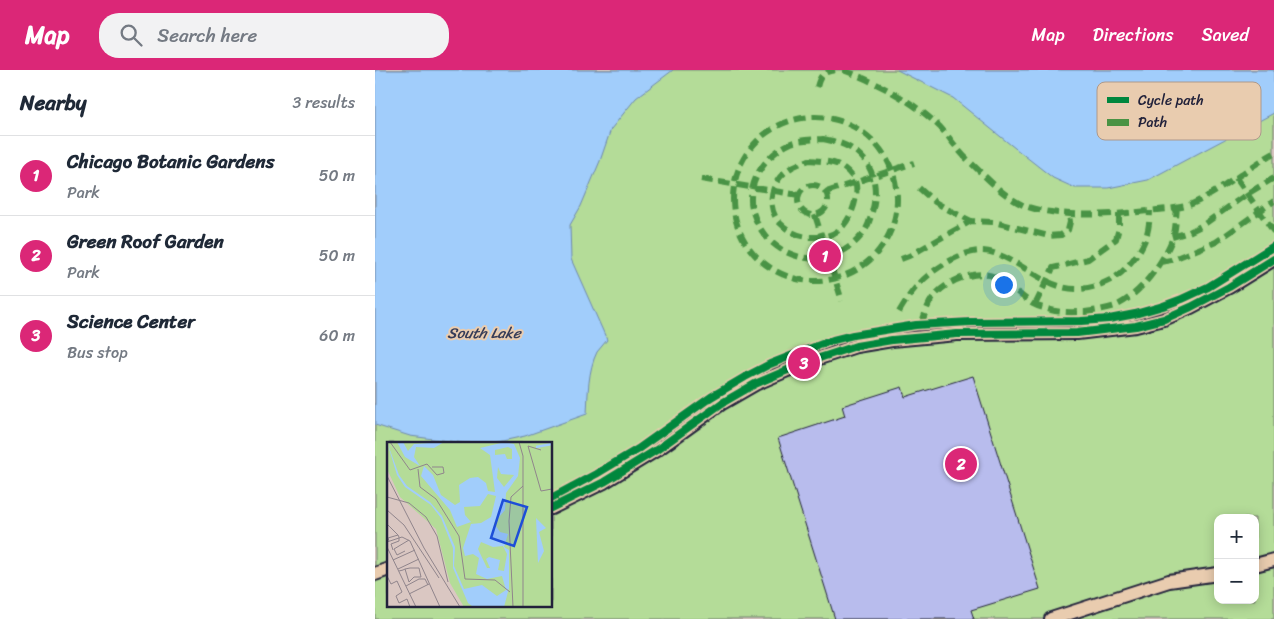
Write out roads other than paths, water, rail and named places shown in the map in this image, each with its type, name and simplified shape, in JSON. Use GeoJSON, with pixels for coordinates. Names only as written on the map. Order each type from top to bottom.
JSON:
{"type":"FeatureCollection","features":[{"type":"Feature","properties":{"kind":"lane"},"geometry":{"type":"LineString","coordinates":[[553,507],[604,482],[658,449],[722,403],[755,384],[804,363],[856,346],[891,340],[957,334],[1077,333],[1136,326],[1164,319],[1191,307],[1229,287],[1274,259]]}},
{"type":"Feature","properties":{"kind":"lane"},"geometry":{"type":"LineString","coordinates":[[1259,564],[1274,560]]}},
{"type":"Feature","properties":{"kind":"lane"},"geometry":{"type":"LineString","coordinates":[[375,574],[387,570]]}},
{"type":"Feature","properties":{"kind":"lane"},"geometry":{"type":"LineString","coordinates":[[1051,619],[1169,581],[1214,575]]}},
{"type":"Feature","properties":{"kind":"water","name":"South Lake"},"geometry":{"type":"Polygon","coordinates":[[[375,70],[673,70],[636,98],[611,129],[581,206],[570,225],[571,259],[607,340],[597,352],[592,366],[587,414],[525,436],[498,442],[456,442],[410,436],[375,425],[375,70]]]}},
{"type":"Feature","properties":{"kind":"water"},"geometry":{"type":"Polygon","coordinates":[[[897,70],[1274,70],[1274,113],[1261,120],[1261,82],[1097,82],[1097,140],[1223,140],[1148,180],[1108,188],[1075,188],[1053,178],[953,98],[897,70]]]}},
{"type":"Feature","properties":{"kind":"place","name":"Chicago Botanic Gardens"},"geometry":{"type":"Point","coordinates":[825,256]}},
{"type":"Feature","properties":{"kind":"place","name":"Science Center"},"geometry":{"type":"Point","coordinates":[804,363]}},
{"type":"Feature","properties":{"kind":"place","name":"Green Roof Garden"},"geometry":{"type":"Point","coordinates":[961,464]}}]}
